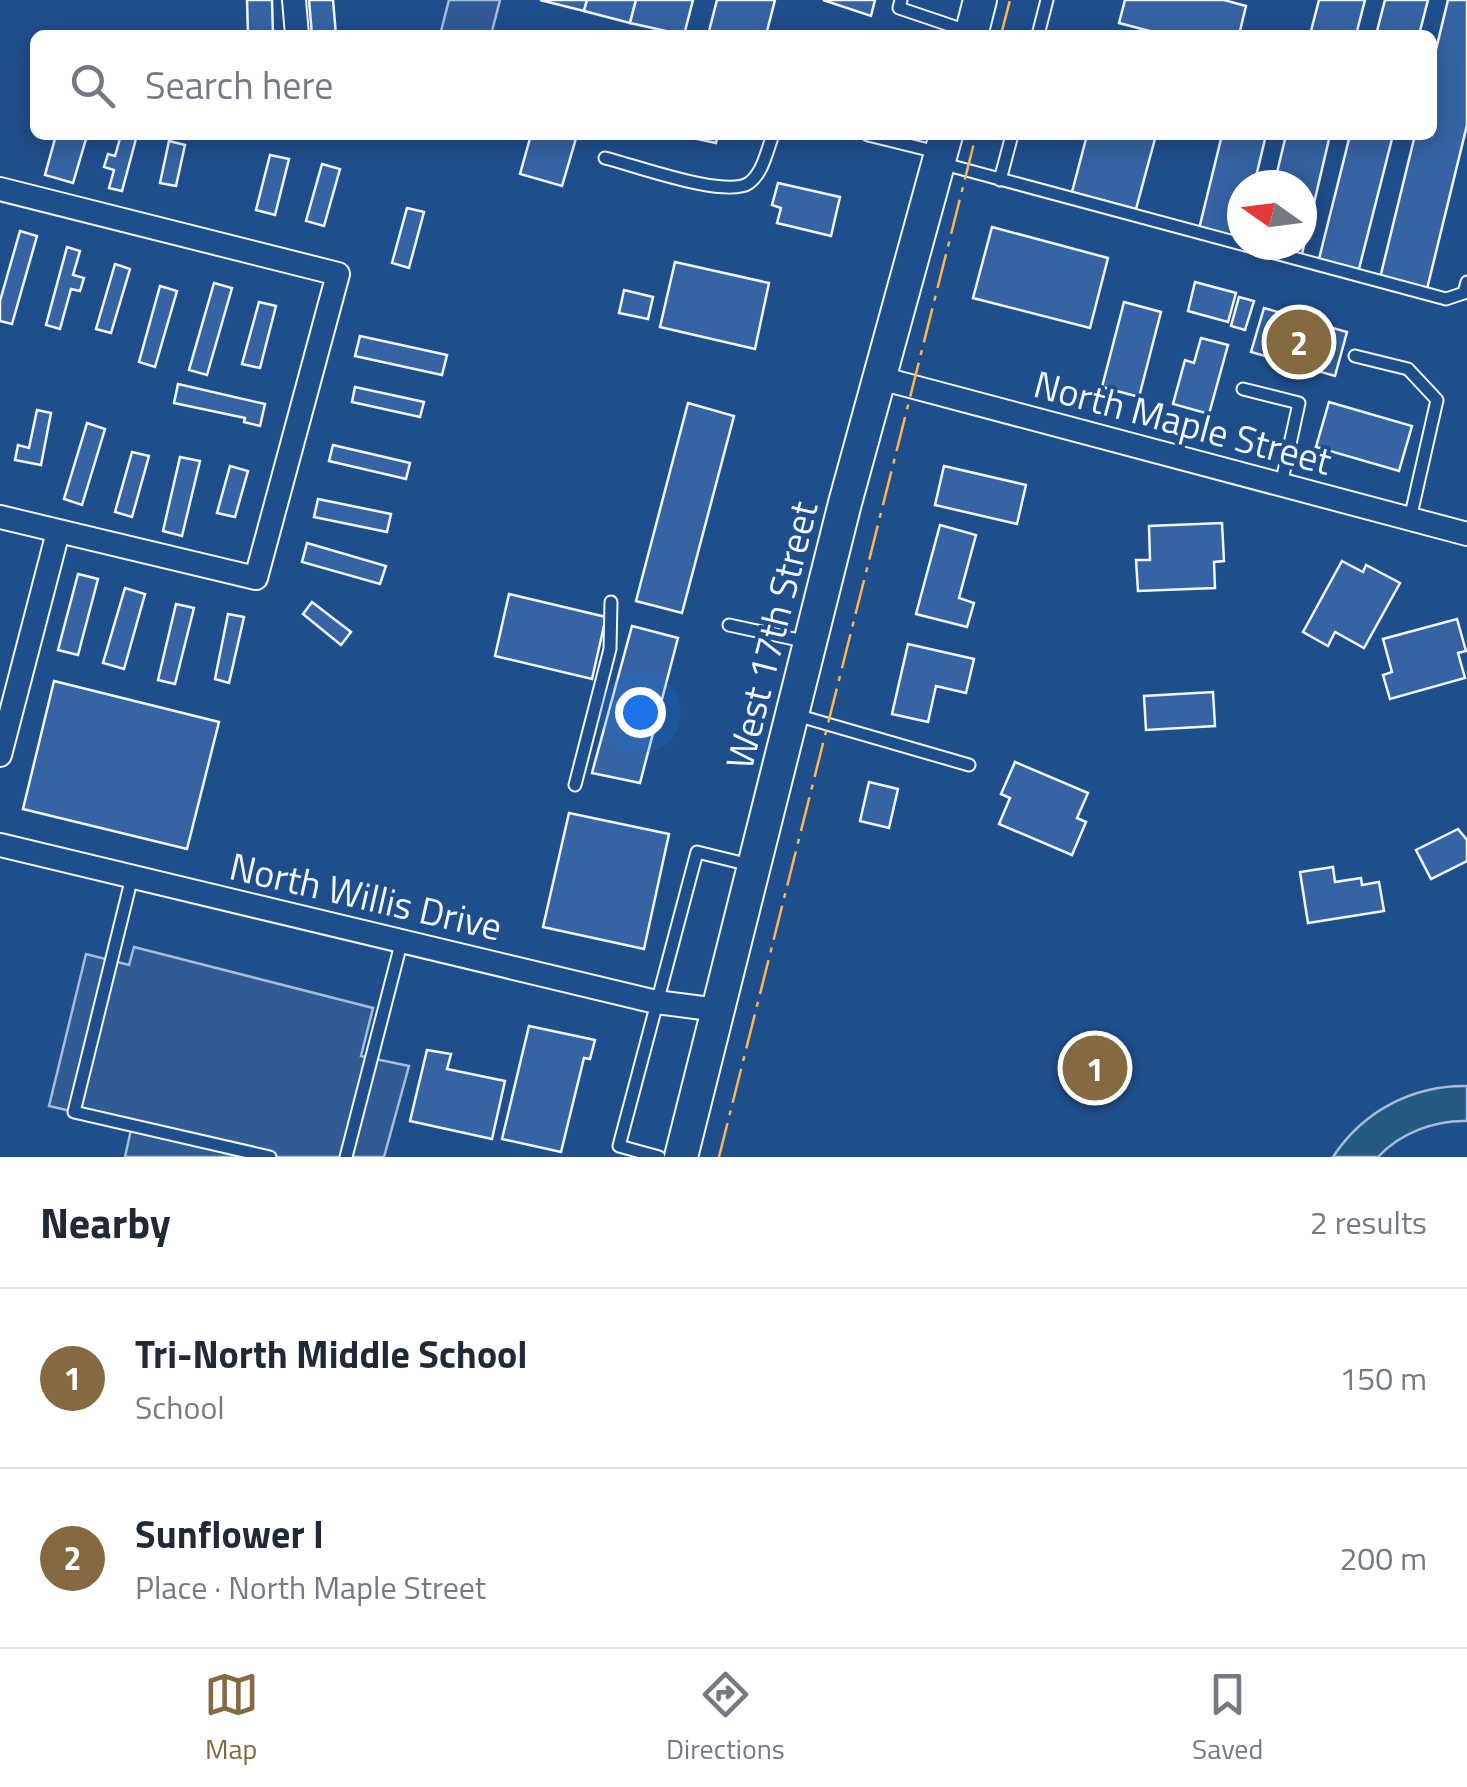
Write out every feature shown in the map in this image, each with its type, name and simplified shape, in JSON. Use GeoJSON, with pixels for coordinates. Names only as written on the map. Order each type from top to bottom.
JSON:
{"type":"FeatureCollection","features":[{"type":"Feature","properties":{"kind":"main road"},"geometry":{"type":"LineString","coordinates":[[975,30],[980,0]]}},
{"type":"Feature","properties":{"kind":"main road","name":"West 17th Street"},"geometry":{"type":"LineString","coordinates":[[680,1157],[809,642],[942,150]]}},
{"type":"Feature","properties":{"kind":"street"},"geometry":{"type":"LineString","coordinates":[[294,0],[297,30]]}},
{"type":"Feature","properties":{"kind":"street"},"geometry":{"type":"LineString","coordinates":[[0,189],[338,274],[256,578],[0,517]]}},
{"type":"Feature","properties":{"kind":"street","name":"North Maple Street"},"geometry":{"type":"LineString","coordinates":[[880,378],[1467,534]]}},
{"type":"Feature","properties":{"kind":"street"},"geometry":{"type":"LineString","coordinates":[[0,756],[4,724],[58,532]]}},
{"type":"Feature","properties":{"kind":"street","name":"North Willis Drive"},"geometry":{"type":"LineString","coordinates":[[0,846],[656,1002],[718,1010]]}},
{"type":"Feature","properties":{"kind":"lane"},"geometry":{"type":"LineString","coordinates":[[902,0],[899,8],[962,30]]}},
{"type":"Feature","properties":{"kind":"lane"},"geometry":{"type":"LineString","coordinates":[[1039,30],[1047,0]]}},
{"type":"Feature","properties":{"kind":"lane"},"geometry":{"type":"LineString","coordinates":[[605,158],[726,189],[748,184],[760,171],[771,140]]}},
{"type":"Feature","properties":{"kind":"lane"},"geometry":{"type":"LineString","coordinates":[[893,140],[942,150],[1000,180],[1446,299],[1464,294],[1467,282]]}},
{"type":"Feature","properties":{"kind":"lane"},"geometry":{"type":"LineString","coordinates":[[1000,180],[1011,140]]}},
{"type":"Feature","properties":{"kind":"lane"},"geometry":{"type":"LineString","coordinates":[[1355,356],[1408,370],[1436,400],[1410,519]]}},
{"type":"Feature","properties":{"kind":"lane"},"geometry":{"type":"LineString","coordinates":[[1242,390],[1298,403],[1281,484]]}},
{"type":"Feature","properties":{"kind":"lane"},"geometry":{"type":"LineString","coordinates":[[576,785],[610,649],[611,602]]}},
{"type":"Feature","properties":{"kind":"lane"},"geometry":{"type":"LineString","coordinates":[[729,625],[809,642]]}},
{"type":"Feature","properties":{"kind":"lane"},"geometry":{"type":"LineString","coordinates":[[792,714],[969,765]]}},
{"type":"Feature","properties":{"kind":"lane"},"geometry":{"type":"LineString","coordinates":[[659,1157],[619,1146],[697,852],[754,866]]}},
{"type":"Feature","properties":{"kind":"lane"},"geometry":{"type":"LineString","coordinates":[[132,876],[74,1112],[270,1157]]}},
{"type":"Feature","properties":{"kind":"lane"},"geometry":{"type":"LineString","coordinates":[[346,1157],[402,940]]}},
{"type":"Feature","properties":{"kind":"shaded area"},"geometry":{"type":"Polygon","coordinates":[[[449,0],[500,0],[492,30],[441,30],[449,0]]]}},
{"type":"Feature","properties":{"kind":"shaded area"},"geometry":{"type":"Polygon","coordinates":[[[134,947],[373,1008],[361,1056],[409,1066],[384,1157],[125,1157],[132,1125],[49,1106],[86,954],[129,965],[134,947]]]}},
{"type":"Feature","properties":{"kind":"shaded area"},"geometry":{"type":"Polygon","coordinates":[[[1467,1086],[1467,1121],[1419,1130],[1378,1157],[1333,1157],[1359,1126],[1391,1104],[1428,1090],[1467,1086]]]}},
{"type":"Feature","properties":{"kind":"building"},"geometry":{"type":"Polygon","coordinates":[[[247,0],[272,0],[273,30],[248,30],[247,0]]]}},
{"type":"Feature","properties":{"kind":"building"},"geometry":{"type":"Polygon","coordinates":[[[309,0],[333,0],[336,30],[312,30],[309,0]]]}},
{"type":"Feature","properties":{"kind":"building"},"geometry":{"type":"Polygon","coordinates":[[[540,0],[587,0],[584,11],[540,0]]]}},
{"type":"Feature","properties":{"kind":"building"},"geometry":{"type":"Polygon","coordinates":[[[587,0],[636,0],[630,23],[584,11],[587,0]]]}},
{"type":"Feature","properties":{"kind":"building"},"geometry":{"type":"Polygon","coordinates":[[[636,0],[693,0],[685,30],[630,23],[636,0]]]}},
{"type":"Feature","properties":{"kind":"building"},"geometry":{"type":"Polygon","coordinates":[[[717,0],[775,0],[767,30],[709,30],[717,0]]]}},
{"type":"Feature","properties":{"kind":"building"},"geometry":{"type":"Polygon","coordinates":[[[823,0],[875,0],[871,16],[823,0]]]}},
{"type":"Feature","properties":{"kind":"building"},"geometry":{"type":"Polygon","coordinates":[[[1125,0],[1224,0],[1246,6],[1240,30],[1146,30],[1119,23],[1125,0]]]}},
{"type":"Feature","properties":{"kind":"building"},"geometry":{"type":"Polygon","coordinates":[[[1319,0],[1365,0],[1357,30],[1311,30],[1319,0]]]}},
{"type":"Feature","properties":{"kind":"building"},"geometry":{"type":"Polygon","coordinates":[[[1385,0],[1428,0],[1420,30],[1377,30],[1385,0]]]}},
{"type":"Feature","properties":{"kind":"building"},"geometry":{"type":"Polygon","coordinates":[[[1448,0],[1467,0],[1467,125],[1427,289],[1380,278],[1414,140],[1437,140],[1437,45],[1448,0]]]}},
{"type":"Feature","properties":{"kind":"building"},"geometry":{"type":"Polygon","coordinates":[[[55,140],[86,140],[73,183],[45,175],[55,140]]]}},
{"type":"Feature","properties":{"kind":"building"},"geometry":{"type":"Polygon","coordinates":[[[120,140],[136,140],[122,191],[109,188],[114,170],[104,167],[108,154],[115,156],[120,140]]]}},
{"type":"Feature","properties":{"kind":"building"},"geometry":{"type":"Polygon","coordinates":[[[530,140],[576,140],[562,186],[520,174],[530,140]]]}},
{"type":"Feature","properties":{"kind":"building"},"geometry":{"type":"Polygon","coordinates":[[[1086,140],[1155,140],[1136,209],[1072,192],[1086,140]]]}},
{"type":"Feature","properties":{"kind":"building"},"geometry":{"type":"Polygon","coordinates":[[[1221,140],[1265,140],[1258,170],[1227,170],[1227,236],[1199,229],[1221,140]]]}},
{"type":"Feature","properties":{"kind":"building"},"geometry":{"type":"Polygon","coordinates":[[[1285,140],[1329,140],[1317,190],[1317,170],[1278,170],[1285,140]]]}},
{"type":"Feature","properties":{"kind":"building"},"geometry":{"type":"Polygon","coordinates":[[[1349,140],[1392,140],[1359,269],[1319,259],[1349,140]]]}},
{"type":"Feature","properties":{"kind":"building"},"geometry":{"type":"Polygon","coordinates":[[[169,141],[185,145],[176,186],[160,183],[169,141]]]}},
{"type":"Feature","properties":{"kind":"building"},"geometry":{"type":"Polygon","coordinates":[[[270,155],[289,159],[275,215],[256,210],[270,155]]]}},
{"type":"Feature","properties":{"kind":"building"},"geometry":{"type":"Polygon","coordinates":[[[322,164],[340,169],[324,226],[306,221],[322,164]]]}},
{"type":"Feature","properties":{"kind":"building"},"geometry":{"type":"Polygon","coordinates":[[[778,183],[840,197],[831,236],[777,223],[781,208],[772,205],[778,183]]]}},
{"type":"Feature","properties":{"kind":"building"},"geometry":{"type":"Polygon","coordinates":[[[407,208],[424,212],[409,268],[392,263],[407,208]]]}},
{"type":"Feature","properties":{"kind":"building"},"geometry":{"type":"Polygon","coordinates":[[[992,227],[1108,258],[1090,328],[973,298],[992,227]]]}},
{"type":"Feature","properties":{"kind":"building"},"geometry":{"type":"Polygon","coordinates":[[[20,231],[37,236],[12,324],[0,321],[0,301],[20,231]]]}},
{"type":"Feature","properties":{"kind":"building"},"geometry":{"type":"Polygon","coordinates":[[[67,247],[80,251],[73,275],[84,278],[80,291],[71,289],[60,329],[46,325],[67,247]]]}},
{"type":"Feature","properties":{"kind":"building"},"geometry":{"type":"Polygon","coordinates":[[[675,262],[769,283],[755,349],[660,327],[675,262]]]}},
{"type":"Feature","properties":{"kind":"building"},"geometry":{"type":"Polygon","coordinates":[[[115,264],[130,269],[111,333],[96,329],[115,264]]]}},
{"type":"Feature","properties":{"kind":"building"},"geometry":{"type":"Polygon","coordinates":[[[1195,282],[1236,293],[1228,322],[1188,311],[1195,282]]]}},
{"type":"Feature","properties":{"kind":"building"},"geometry":{"type":"Polygon","coordinates":[[[214,283],[232,288],[207,375],[189,370],[214,283]]]}},
{"type":"Feature","properties":{"kind":"building"},"geometry":{"type":"Polygon","coordinates":[[[160,286],[177,291],[155,367],[139,362],[160,286]]]}},
{"type":"Feature","properties":{"kind":"building"},"geometry":{"type":"Polygon","coordinates":[[[624,290],[653,297],[648,319],[619,313],[624,290]]]}},
{"type":"Feature","properties":{"kind":"building"},"geometry":{"type":"Polygon","coordinates":[[[1239,297],[1254,301],[1245,330],[1231,326],[1239,297]]]}},
{"type":"Feature","properties":{"kind":"building"},"geometry":{"type":"Polygon","coordinates":[[[259,302],[276,306],[260,368],[242,364],[259,302]]]}},
{"type":"Feature","properties":{"kind":"building"},"geometry":{"type":"Polygon","coordinates":[[[1124,302],[1161,312],[1139,397],[1102,387],[1124,302]]]}},
{"type":"Feature","properties":{"kind":"building"},"geometry":{"type":"Polygon","coordinates":[[[1264,308],[1347,332],[1335,376],[1251,352],[1264,308]]]}},
{"type":"Feature","properties":{"kind":"building"},"geometry":{"type":"Polygon","coordinates":[[[360,336],[447,355],[442,375],[355,356],[360,336]]]}},
{"type":"Feature","properties":{"kind":"building"},"geometry":{"type":"Polygon","coordinates":[[[1201,338],[1228,345],[1209,414],[1173,404],[1185,360],[1194,363],[1201,338]]]}},
{"type":"Feature","properties":{"kind":"building"},"geometry":{"type":"Polygon","coordinates":[[[178,384],[265,404],[260,426],[244,422],[245,418],[174,403],[178,384]]]}},
{"type":"Feature","properties":{"kind":"building"},"geometry":{"type":"Polygon","coordinates":[[[355,387],[424,402],[420,417],[352,402],[355,387]]]}},
{"type":"Feature","properties":{"kind":"building"},"geometry":{"type":"Polygon","coordinates":[[[1329,402],[1412,426],[1399,471],[1316,447],[1329,402]]]}},
{"type":"Feature","properties":{"kind":"building"},"geometry":{"type":"Polygon","coordinates":[[[688,403],[734,416],[682,613],[636,601],[688,403]]]}},
{"type":"Feature","properties":{"kind":"building"},"geometry":{"type":"Polygon","coordinates":[[[37,410],[51,413],[41,465],[15,460],[18,445],[29,448],[37,410]]]}},
{"type":"Feature","properties":{"kind":"building"},"geometry":{"type":"Polygon","coordinates":[[[87,423],[105,429],[82,505],[64,499],[87,423]]]}},
{"type":"Feature","properties":{"kind":"building"},"geometry":{"type":"Polygon","coordinates":[[[333,445],[410,463],[406,479],[329,461],[333,445]]]}},
{"type":"Feature","properties":{"kind":"building"},"geometry":{"type":"Polygon","coordinates":[[[132,452],[149,456],[132,517],[115,512],[132,452]]]}},
{"type":"Feature","properties":{"kind":"building"},"geometry":{"type":"Polygon","coordinates":[[[180,457],[200,461],[182,536],[163,531],[180,457]]]}},
{"type":"Feature","properties":{"kind":"building"},"geometry":{"type":"Polygon","coordinates":[[[230,466],[248,471],[235,517],[217,513],[230,466]]]}},
{"type":"Feature","properties":{"kind":"building"},"geometry":{"type":"Polygon","coordinates":[[[944,466],[1026,485],[1017,524],[935,505],[944,466]]]}},
{"type":"Feature","properties":{"kind":"building"},"geometry":{"type":"Polygon","coordinates":[[[318,499],[391,514],[387,532],[314,517],[318,499]]]}},
{"type":"Feature","properties":{"kind":"building"},"geometry":{"type":"Polygon","coordinates":[[[1222,523],[1224,561],[1214,562],[1215,588],[1138,591],[1136,560],[1150,560],[1149,526],[1222,523]]]}},
{"type":"Feature","properties":{"kind":"building"},"geometry":{"type":"Polygon","coordinates":[[[940,525],[976,535],[959,598],[974,603],[967,627],[916,614],[940,525]]]}},
{"type":"Feature","properties":{"kind":"building"},"geometry":{"type":"Polygon","coordinates":[[[307,543],[386,566],[380,584],[302,562],[307,543]]]}},
{"type":"Feature","properties":{"kind":"building"},"geometry":{"type":"Polygon","coordinates":[[[1342,561],[1363,572],[1366,565],[1400,583],[1364,648],[1335,632],[1328,646],[1303,632],[1342,561]]]}},
{"type":"Feature","properties":{"kind":"building"},"geometry":{"type":"Polygon","coordinates":[[[78,574],[98,579],[78,655],[58,650],[78,574]]]}},
{"type":"Feature","properties":{"kind":"building"},"geometry":{"type":"Polygon","coordinates":[[[125,588],[145,594],[124,669],[103,663],[125,588]]]}},
{"type":"Feature","properties":{"kind":"building"},"geometry":{"type":"Polygon","coordinates":[[[509,594],[606,617],[592,679],[495,656],[509,594]]]}},
{"type":"Feature","properties":{"kind":"building"},"geometry":{"type":"Polygon","coordinates":[[[312,602],[351,632],[341,645],[303,614],[312,602]]]}},
{"type":"Feature","properties":{"kind":"building"},"geometry":{"type":"Polygon","coordinates":[[[176,604],[194,608],[175,684],[158,680],[176,604]]]}},
{"type":"Feature","properties":{"kind":"building"},"geometry":{"type":"Polygon","coordinates":[[[228,614],[244,617],[229,683],[215,679],[228,614]]]}},
{"type":"Feature","properties":{"kind":"building"},"geometry":{"type":"Polygon","coordinates":[[[1457,619],[1466,651],[1458,653],[1465,678],[1390,699],[1383,675],[1392,672],[1383,639],[1457,619]]]}},
{"type":"Feature","properties":{"kind":"building"},"geometry":{"type":"Polygon","coordinates":[[[632,626],[678,638],[640,783],[592,773],[632,626]]]}},
{"type":"Feature","properties":{"kind":"building"},"geometry":{"type":"Polygon","coordinates":[[[908,644],[974,659],[966,693],[936,686],[928,722],[892,714],[908,644]]]}},
{"type":"Feature","properties":{"kind":"building"},"geometry":{"type":"Polygon","coordinates":[[[54,681],[219,722],[187,849],[23,809],[54,681]]]}},
{"type":"Feature","properties":{"kind":"building"},"geometry":{"type":"Polygon","coordinates":[[[1213,692],[1215,726],[1146,730],[1144,696],[1213,692]]]}},
{"type":"Feature","properties":{"kind":"building"},"geometry":{"type":"Polygon","coordinates":[[[1015,762],[1088,793],[1077,818],[1086,822],[1072,855],[999,824],[1010,798],[1001,794],[1015,762]]]}},
{"type":"Feature","properties":{"kind":"building"},"geometry":{"type":"Polygon","coordinates":[[[869,782],[898,789],[889,828],[860,821],[869,782]]]}},
{"type":"Feature","properties":{"kind":"building"},"geometry":{"type":"Polygon","coordinates":[[[569,813],[669,834],[644,949],[543,927],[569,813]]]}},
{"type":"Feature","properties":{"kind":"building"},"geometry":{"type":"Polygon","coordinates":[[[1458,829],[1467,840],[1467,861],[1431,879],[1416,850],[1458,829]]]}},
{"type":"Feature","properties":{"kind":"building"},"geometry":{"type":"Polygon","coordinates":[[[1333,867],[1335,882],[1361,878],[1362,885],[1379,882],[1384,911],[1308,923],[1300,872],[1333,867]]]}},
{"type":"Feature","properties":{"kind":"building"},"geometry":{"type":"Polygon","coordinates":[[[529,1026],[595,1040],[590,1059],[584,1058],[561,1152],[502,1139],[529,1026]]]}},
{"type":"Feature","properties":{"kind":"building"},"geometry":{"type":"Polygon","coordinates":[[[427,1050],[451,1054],[447,1069],[505,1081],[492,1139],[410,1121],[427,1050]]]}},
{"type":"Feature","properties":{"kind":"power"},"geometry":{"type":"LineString","coordinates":[[1002,30],[1010,0]]}},
{"type":"Feature","properties":{"kind":"power"},"geometry":{"type":"LineString","coordinates":[[719,1157],[975,140]]}},
{"type":"Feature","properties":{"kind":"place","name":"Sunflower I"},"geometry":{"type":"Point","coordinates":[1299,342]}},
{"type":"Feature","properties":{"kind":"place","name":"Tri-North Middle School"},"geometry":{"type":"Point","coordinates":[1095,1068]}}]}
